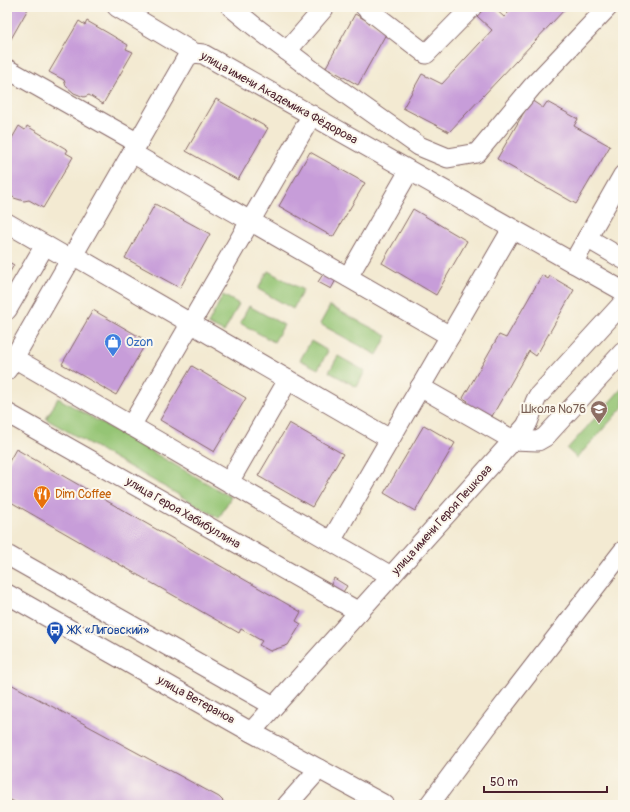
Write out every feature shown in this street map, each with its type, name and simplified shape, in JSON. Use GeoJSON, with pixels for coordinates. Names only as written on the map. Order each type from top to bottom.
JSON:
{"type":"FeatureCollection","features":[{"type":"Feature","properties":{"kind":"street"},"geometry":{"type":"LineString","coordinates":[[117,7],[194,53]]}},
{"type":"Feature","properties":{"kind":"street"},"geometry":{"type":"LineString","coordinates":[[231,7],[316,73],[419,146],[448,158],[478,153],[532,87],[608,7]]}},
{"type":"Feature","properties":{"kind":"street"},"geometry":{"type":"LineString","coordinates":[[287,51],[325,7]]}},
{"type":"Feature","properties":{"kind":"street"},"geometry":{"type":"LineString","coordinates":[[365,7],[426,54],[472,7]]}},
{"type":"Feature","properties":{"kind":"street","name":"улица имени Академика Фёдорова"},"geometry":{"type":"LineString","coordinates":[[9,361],[72,257],[187,57],[194,53],[202,54],[312,115],[623,291]]}},
{"type":"Feature","properties":{"kind":"street"},"geometry":{"type":"LineString","coordinates":[[7,69],[251,221],[450,336]]}},
{"type":"Feature","properties":{"kind":"street"},"geometry":{"type":"LineString","coordinates":[[132,426],[312,115]]}},
{"type":"Feature","properties":{"kind":"street"},"geometry":{"type":"LineString","coordinates":[[348,277],[409,170]]}},
{"type":"Feature","properties":{"kind":"street"},"geometry":{"type":"LineString","coordinates":[[573,262],[623,175]]}},
{"type":"Feature","properties":{"kind":"street"},"geometry":{"type":"LineString","coordinates":[[7,223],[45,245],[72,257],[191,324],[390,439]]}},
{"type":"Feature","properties":{"kind":"street"},"geometry":{"type":"LineString","coordinates":[[331,542],[512,229]]}},
{"type":"Feature","properties":{"kind":"street"},"geometry":{"type":"LineString","coordinates":[[587,238],[623,259]]}},
{"type":"Feature","properties":{"kind":"street"},"geometry":{"type":"LineString","coordinates":[[7,310],[45,245]]}},
{"type":"Feature","properties":{"kind":"street","name":"улица имени Героя Пешкова"},"geometry":{"type":"LineString","coordinates":[[252,732],[513,440],[529,421],[538,396],[623,303]]}},
{"type":"Feature","properties":{"kind":"street"},"geometry":{"type":"LineString","coordinates":[[420,387],[513,440],[538,441],[545,437],[623,352]]}},
{"type":"Feature","properties":{"kind":"street"},"geometry":{"type":"LineString","coordinates":[[9,361],[132,426],[391,576]]}},
{"type":"Feature","properties":{"kind":"street"},"geometry":{"type":"LineString","coordinates":[[229,482],[288,380]]}},
{"type":"Feature","properties":{"kind":"street","name":"улица Героя Хабибуллина"},"geometry":{"type":"LineString","coordinates":[[7,413],[359,612]]}},
{"type":"Feature","properties":{"kind":"street"},"geometry":{"type":"LineString","coordinates":[[429,805],[492,720],[623,551]]}},
{"type":"Feature","properties":{"kind":"street"},"geometry":{"type":"LineString","coordinates":[[7,555],[274,706]]}},
{"type":"Feature","properties":{"kind":"street","name":"улица Ветеранов"},"geometry":{"type":"LineString","coordinates":[[7,594],[252,732],[372,805]]}},
{"type":"Feature","properties":{"kind":"street","name":"улица Ветеранов"},"geometry":{"type":"LineString","coordinates":[[7,602],[317,771],[385,805]]}},
{"type":"Feature","properties":{"kind":"street"},"geometry":{"type":"LineString","coordinates":[[287,805],[317,771]]}},
{"type":"Feature","properties":{"kind":"green space"},"geometry":{"type":"Polygon","coordinates":[[[268,271],[303,290],[293,309],[258,289],[268,271]]]}},
{"type":"Feature","properties":{"kind":"green space"},"geometry":{"type":"Polygon","coordinates":[[[223,295],[239,304],[224,332],[208,324],[223,295]]]}},
{"type":"Feature","properties":{"kind":"green space"},"geometry":{"type":"Polygon","coordinates":[[[249,306],[284,325],[274,342],[240,323],[249,306]]]}},
{"type":"Feature","properties":{"kind":"green space"},"geometry":{"type":"Polygon","coordinates":[[[330,306],[387,336],[377,355],[320,324],[330,306]]]}},
{"type":"Feature","properties":{"kind":"green space"},"geometry":{"type":"Polygon","coordinates":[[[311,341],[328,351],[318,369],[300,360],[311,341]]]}},
{"type":"Feature","properties":{"kind":"green space"},"geometry":{"type":"Polygon","coordinates":[[[338,356],[365,371],[357,387],[329,372],[338,356]]]}},
{"type":"Feature","properties":{"kind":"green space"},"geometry":{"type":"Polygon","coordinates":[[[623,387],[623,407],[577,458],[567,449],[623,387]]]}},
{"type":"Feature","properties":{"kind":"green space"},"geometry":{"type":"Polygon","coordinates":[[[58,398],[231,497],[219,518],[46,419],[58,398]]]}},
{"type":"Feature","properties":{"kind":"building"},"geometry":{"type":"Polygon","coordinates":[[[7,7],[29,7],[7,46],[7,7]]]}},
{"type":"Feature","properties":{"kind":"building"},"geometry":{"type":"Polygon","coordinates":[[[486,7],[493,7],[504,17],[514,7],[567,7],[449,132],[403,108],[422,74],[442,84],[492,30],[477,16],[486,7]]]}},
{"type":"Feature","properties":{"kind":"building"},"geometry":{"type":"Polygon","coordinates":[[[355,14],[387,32],[358,85],[326,67],[355,14]]]}},
{"type":"Feature","properties":{"kind":"building"},"geometry":{"type":"Polygon","coordinates":[[[79,21],[85,25],[87,21],[108,33],[128,45],[126,49],[133,52],[103,104],[89,95],[84,97],[74,93],[66,86],[64,80],[49,72],[79,21]]]}},
{"type":"Feature","properties":{"kind":"building"},"geometry":{"type":"Polygon","coordinates":[[[216,99],[268,128],[238,180],[186,151],[216,99]]]}},
{"type":"Feature","properties":{"kind":"building"},"geometry":{"type":"Polygon","coordinates":[[[531,100],[543,108],[547,102],[578,119],[574,126],[610,146],[576,204],[497,159],[531,100]]]}},
{"type":"Feature","properties":{"kind":"building"},"geometry":{"type":"Polygon","coordinates":[[[19,126],[25,130],[27,126],[68,150],[66,153],[73,157],[43,208],[29,200],[24,201],[14,198],[7,191],[7,147],[19,126]]]}},
{"type":"Feature","properties":{"kind":"building"},"geometry":{"type":"Polygon","coordinates":[[[310,152],[365,183],[333,237],[279,206],[310,152]]]}},
{"type":"Feature","properties":{"kind":"building"},"geometry":{"type":"Polygon","coordinates":[[[155,204],[210,234],[180,288],[125,258],[155,204]]]}},
{"type":"Feature","properties":{"kind":"building"},"geometry":{"type":"Polygon","coordinates":[[[413,209],[467,241],[436,295],[382,263],[413,209]]]}},
{"type":"Feature","properties":{"kind":"building"},"geometry":{"type":"Polygon","coordinates":[[[7,261],[14,265],[7,277],[7,261]]]}},
{"type":"Feature","properties":{"kind":"building"},"geometry":{"type":"Polygon","coordinates":[[[325,271],[337,278],[331,289],[318,282],[325,271]]]}},
{"type":"Feature","properties":{"kind":"building"},"geometry":{"type":"Polygon","coordinates":[[[542,275],[548,279],[550,276],[574,290],[536,356],[529,351],[491,418],[466,404],[468,401],[463,398],[499,335],[506,338],[542,275]]]}},
{"type":"Feature","properties":{"kind":"building"},"geometry":{"type":"Polygon","coordinates":[[[93,310],[147,341],[116,395],[62,364],[93,310]]]}},
{"type":"Feature","properties":{"kind":"building"},"geometry":{"type":"Polygon","coordinates":[[[192,366],[246,398],[214,452],[160,420],[192,366]]]}},
{"type":"Feature","properties":{"kind":"building"},"geometry":{"type":"Polygon","coordinates":[[[289,423],[343,454],[312,507],[258,476],[289,423]]]}},
{"type":"Feature","properties":{"kind":"building"},"geometry":{"type":"Polygon","coordinates":[[[424,425],[455,443],[415,511],[384,493],[424,425]]]}},
{"type":"Feature","properties":{"kind":"building"},"geometry":{"type":"Polygon","coordinates":[[[16,449],[301,612],[296,621],[301,624],[288,645],[270,651],[259,645],[262,641],[241,629],[239,633],[9,501],[11,498],[7,495],[7,465],[16,449]]]}},
{"type":"Feature","properties":{"kind":"building"},"geometry":{"type":"Polygon","coordinates":[[[334,578],[347,586],[341,595],[329,588],[334,578]]]}},
{"type":"Feature","properties":{"kind":"building"},"geometry":{"type":"Polygon","coordinates":[[[7,682],[219,797],[227,805],[20,805],[7,798],[7,682]]]}},
{"type":"Feature","properties":{"kind":"place","name":"Ozon"},"geometry":{"type":"Point","coordinates":[113,357]}},
{"type":"Feature","properties":{"kind":"place","name":"Школа №76"},"geometry":{"type":"Point","coordinates":[599,424]}},
{"type":"Feature","properties":{"kind":"place","name":"Dim Coffee"},"geometry":{"type":"Point","coordinates":[42,509]}},
{"type":"Feature","properties":{"kind":"place","name":"ЖК «Лиговский»"},"geometry":{"type":"Point","coordinates":[55,645]}}]}
